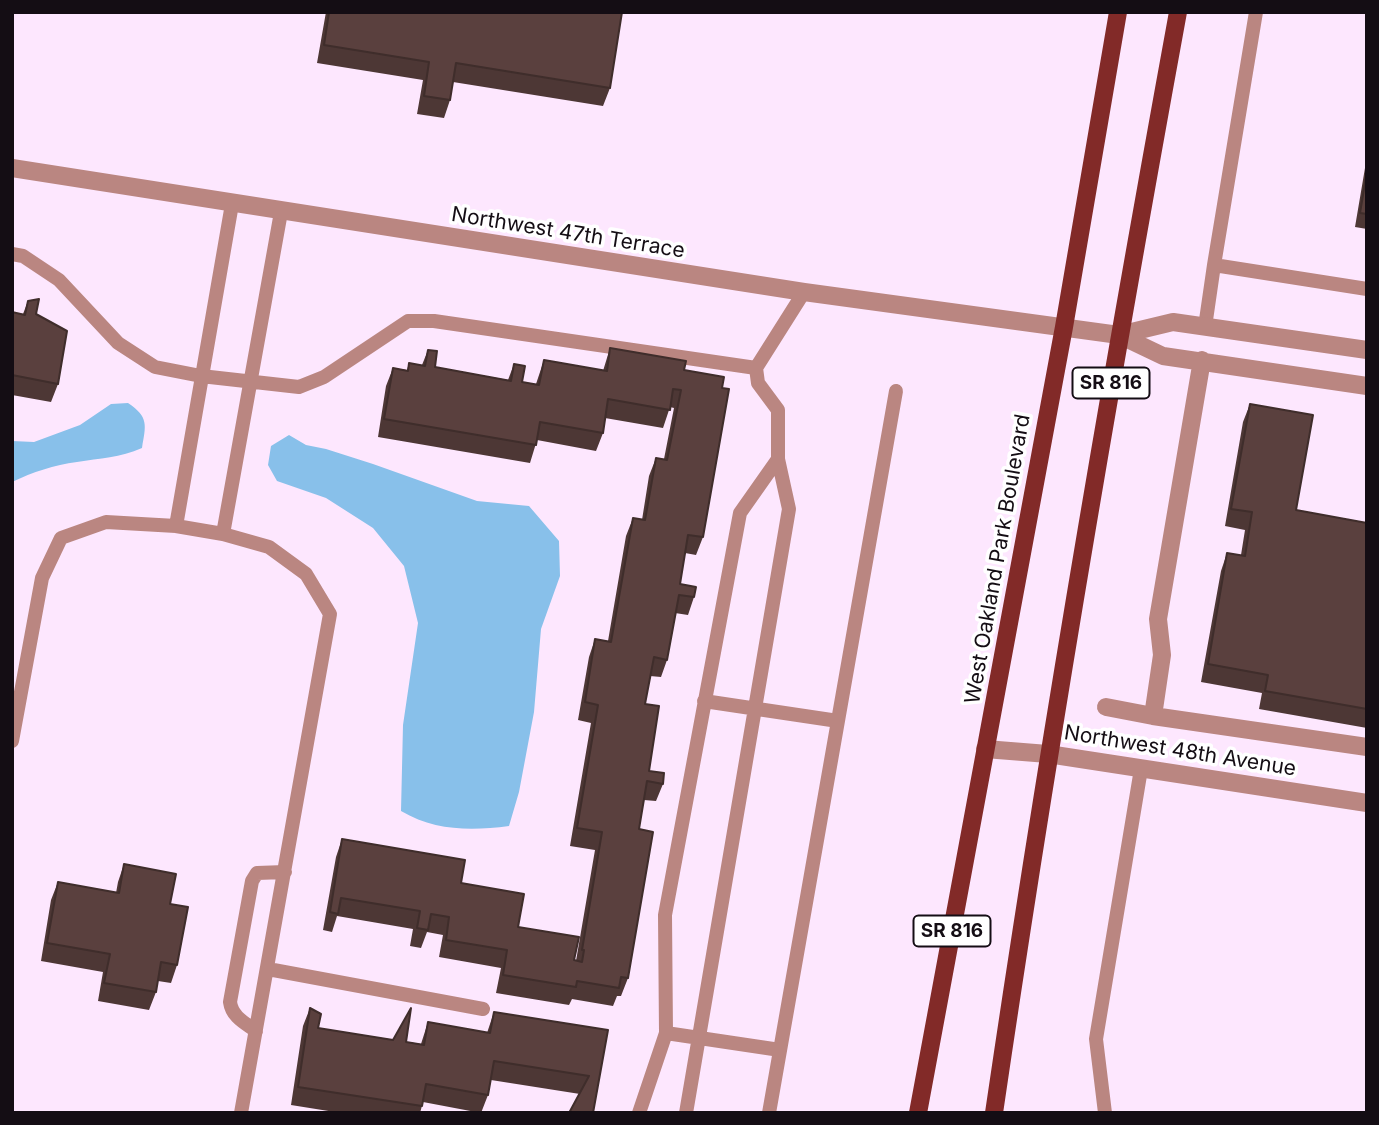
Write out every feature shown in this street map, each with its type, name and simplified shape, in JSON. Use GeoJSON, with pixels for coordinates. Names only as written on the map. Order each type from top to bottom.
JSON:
{"type":"FeatureCollection","features":[{"type":"Feature","properties":{"kind":"main road","name":"West Oakland Park Boulevard"},"geometry":{"type":"LineString","coordinates":[[918,1113],[1064,327],[1118,12]]}},
{"type":"Feature","properties":{"kind":"main road","name":"SR 816"},"geometry":{"type":"LineString","coordinates":[[999,1112],[1048,754],[1119,335],[1178,12]]}},
{"type":"Feature","properties":{"kind":"street","name":"Northwest 47th Terrace"},"geometry":{"type":"LineString","coordinates":[[12,168],[804,292],[1119,335],[1163,356],[1367,386]]}},
{"type":"Feature","properties":{"kind":"street","name":"Northwest 47th Terrace"},"geometry":{"type":"LineString","coordinates":[[1119,335],[1173,322],[1367,350]]}},
{"type":"Feature","properties":{"kind":"street"},"geometry":{"type":"LineString","coordinates":[[1153,716],[1162,655],[1158,620],[1202,360]]}},
{"type":"Feature","properties":{"kind":"street","name":"Northwest 48th Avenue"},"geometry":{"type":"LineString","coordinates":[[1106,707],[1367,747]]}},
{"type":"Feature","properties":{"kind":"street","name":"Northwest 48th Avenue"},"geometry":{"type":"LineString","coordinates":[[985,749],[1048,754],[1367,803]]}},
{"type":"Feature","properties":{"kind":"lane"},"geometry":{"type":"LineString","coordinates":[[1205,327],[1256,12]]}},
{"type":"Feature","properties":{"kind":"lane"},"geometry":{"type":"LineString","coordinates":[[176,526],[232,204]]}},
{"type":"Feature","properties":{"kind":"lane"},"geometry":{"type":"LineString","coordinates":[[223,534],[281,212]]}},
{"type":"Feature","properties":{"kind":"lane"},"geometry":{"type":"LineString","coordinates":[[12,254],[23,256],[60,280],[118,343],[155,367],[201,376],[299,387],[324,377],[408,321],[434,321],[756,368]]}},
{"type":"Feature","properties":{"kind":"lane"},"geometry":{"type":"LineString","coordinates":[[1214,265],[1367,289]]}},
{"type":"Feature","properties":{"kind":"lane"},"geometry":{"type":"LineString","coordinates":[[686,1113],[789,509],[778,459],[778,410],[758,383],[756,368],[804,292]]}},
{"type":"Feature","properties":{"kind":"lane"},"geometry":{"type":"LineString","coordinates":[[769,1113],[895,391]]}},
{"type":"Feature","properties":{"kind":"lane"},"geometry":{"type":"LineString","coordinates":[[639,1113],[666,1033],[665,915],[740,513],[778,459]]}},
{"type":"Feature","properties":{"kind":"lane"},"geometry":{"type":"LineString","coordinates":[[12,741],[42,578],[61,538],[106,522],[176,526],[223,534],[269,547],[306,574],[330,614],[241,1113]]}},
{"type":"Feature","properties":{"kind":"lane"},"geometry":{"type":"LineString","coordinates":[[704,701],[838,721]]}},
{"type":"Feature","properties":{"kind":"lane"},"geometry":{"type":"LineString","coordinates":[[1105,1113],[1096,1039],[1142,769]]}},
{"type":"Feature","properties":{"kind":"lane"},"geometry":{"type":"LineString","coordinates":[[256,1031],[237,1018],[231,1011],[230,1002],[252,881],[257,873],[285,872]]}},
{"type":"Feature","properties":{"kind":"lane"},"geometry":{"type":"LineString","coordinates":[[268,969],[483,1009]]}},
{"type":"Feature","properties":{"kind":"lane"},"geometry":{"type":"LineString","coordinates":[[666,1033],[780,1050]]}},
{"type":"Feature","properties":{"kind":"water"},"geometry":{"type":"Polygon","coordinates":[[[128,403],[143,417],[142,448],[118,456],[52,467],[12,482],[12,441],[34,442],[80,425],[111,404],[128,403]]]}},
{"type":"Feature","properties":{"kind":"water"},"geometry":{"type":"Polygon","coordinates":[[[289,435],[306,445],[373,464],[477,501],[529,506],[559,541],[560,576],[541,629],[534,712],[519,792],[509,826],[454,828],[414,818],[401,811],[403,725],[418,623],[404,566],[373,528],[326,498],[277,481],[268,465],[271,446],[289,435]]]}},
{"type":"Feature","properties":{"kind":"building"},"geometry":{"type":"Polygon","coordinates":[[[329,12],[622,12],[610,88],[456,63],[450,100],[424,96],[429,62],[324,45],[329,12]]]}},
{"type":"Feature","properties":{"kind":"building"},"geometry":{"type":"Polygon","coordinates":[[[1367,171],[1367,214],[1360,213],[1367,171]]]}},
{"type":"Feature","properties":{"kind":"building"},"geometry":{"type":"Polygon","coordinates":[[[39,299],[36,314],[67,331],[58,384],[12,375],[12,312],[25,315],[28,301],[39,299]]]}},
{"type":"Feature","properties":{"kind":"building"},"geometry":{"type":"Polygon","coordinates":[[[610,348],[686,361],[684,370],[724,377],[722,388],[729,389],[703,537],[688,535],[680,584],[696,587],[694,597],[679,595],[667,660],[654,657],[645,704],[659,706],[649,771],[664,773],[663,784],[647,781],[639,829],[653,832],[628,978],[621,977],[619,988],[577,981],[576,987],[503,975],[507,950],[446,940],[449,917],[431,914],[428,930],[417,928],[420,911],[341,898],[338,914],[330,912],[342,839],[465,860],[461,883],[524,894],[518,927],[579,937],[574,960],[582,962],[602,832],[577,828],[598,705],[585,702],[595,639],[611,642],[633,518],[645,520],[656,458],[667,460],[681,390],[673,389],[670,410],[608,399],[603,433],[540,422],[536,445],[384,419],[393,368],[408,371],[409,363],[425,366],[428,350],[437,351],[435,367],[511,381],[514,364],[525,366],[522,382],[539,385],[544,360],[607,371],[610,348]]]}},
{"type":"Feature","properties":{"kind":"building"},"geometry":{"type":"Polygon","coordinates":[[[1250,404],[1313,415],[1296,510],[1367,523],[1367,709],[1265,691],[1268,675],[1208,664],[1227,553],[1245,556],[1252,512],[1231,509],[1250,404]]]}},
{"type":"Feature","properties":{"kind":"building"},"geometry":{"type":"Polygon","coordinates":[[[124,864],[176,874],[170,904],[188,907],[177,965],[161,962],[156,992],[104,983],[110,954],[47,943],[58,882],[119,893],[124,864]]]}},
{"type":"Feature","properties":{"kind":"building"},"geometry":{"type":"Polygon","coordinates":[[[310,1008],[321,1014],[318,1028],[393,1040],[411,1008],[406,1042],[424,1045],[428,1022],[490,1033],[494,1012],[608,1030],[593,1113],[569,1113],[589,1076],[494,1061],[488,1095],[426,1084],[422,1106],[298,1087],[310,1008]]]}}]}
